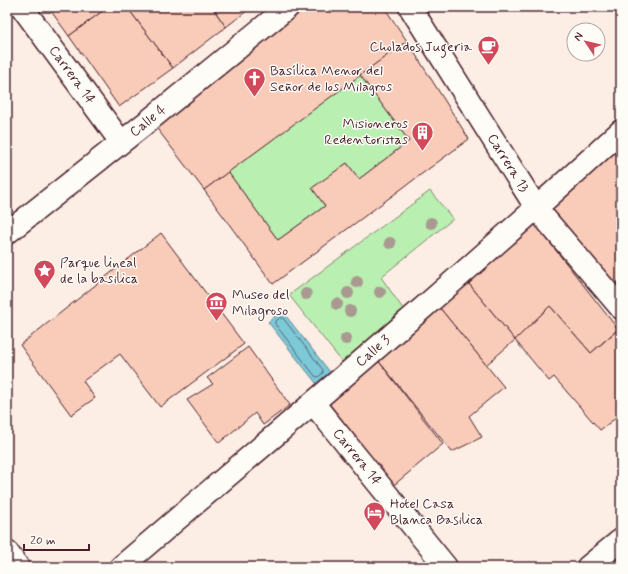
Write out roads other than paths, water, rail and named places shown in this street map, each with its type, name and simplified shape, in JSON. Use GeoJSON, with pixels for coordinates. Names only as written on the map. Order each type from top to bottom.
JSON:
{"type":"FeatureCollection","features":[{"type":"Feature","properties":{"kind":"street","name":"Carrera 14"},"geometry":{"type":"LineString","coordinates":[[22,7],[121,142]]}},
{"type":"Feature","properties":{"kind":"street","name":"Calle 4"},"geometry":{"type":"LineString","coordinates":[[7,233],[288,7]]}},
{"type":"Feature","properties":{"kind":"street","name":"Carrera 13"},"geometry":{"type":"LineString","coordinates":[[410,7],[536,209],[621,308]]}},
{"type":"Feature","properties":{"kind":"street","name":"Calle 3"},"geometry":{"type":"LineString","coordinates":[[121,567],[313,403],[536,209],[621,132]]}},
{"type":"Feature","properties":{"kind":"street","name":"Carrera 14"},"geometry":{"type":"LineString","coordinates":[[313,403],[446,567]]}},
{"type":"Feature","properties":{"kind":"street"},"geometry":{"type":"LineString","coordinates":[[588,567],[621,540]]}},
{"type":"Feature","properties":{"kind":"street"},"geometry":{"type":"LineString","coordinates":[[7,552],[18,567]]}},
{"type":"Feature","properties":{"kind":"water"},"geometry":{"type":"Polygon","coordinates":[[[282,311],[330,372],[316,383],[268,322],[282,311]]]}},
{"type":"Feature","properties":{"kind":"place","name":"Cholados Jugeria"},"geometry":{"type":"Point","coordinates":[488,66]}},
{"type":"Feature","properties":{"kind":"place","name":"Basílica Menor del Señor de los Milagros"},"geometry":{"type":"Point","coordinates":[255,98]}},
{"type":"Feature","properties":{"kind":"place","name":"Misioneros Redentoristas"},"geometry":{"type":"Point","coordinates":[423,152]}},
{"type":"Feature","properties":{"kind":"place","name":"Parque lineal de la basilica"},"geometry":{"type":"Point","coordinates":[44,290]}},
{"type":"Feature","properties":{"kind":"place","name":"Museo del Milagroso"},"geometry":{"type":"Point","coordinates":[216,322]}},
{"type":"Feature","properties":{"kind":"place","name":"Hotel Casa Blanca Basilica"},"geometry":{"type":"Point","coordinates":[374,532]}}]}
